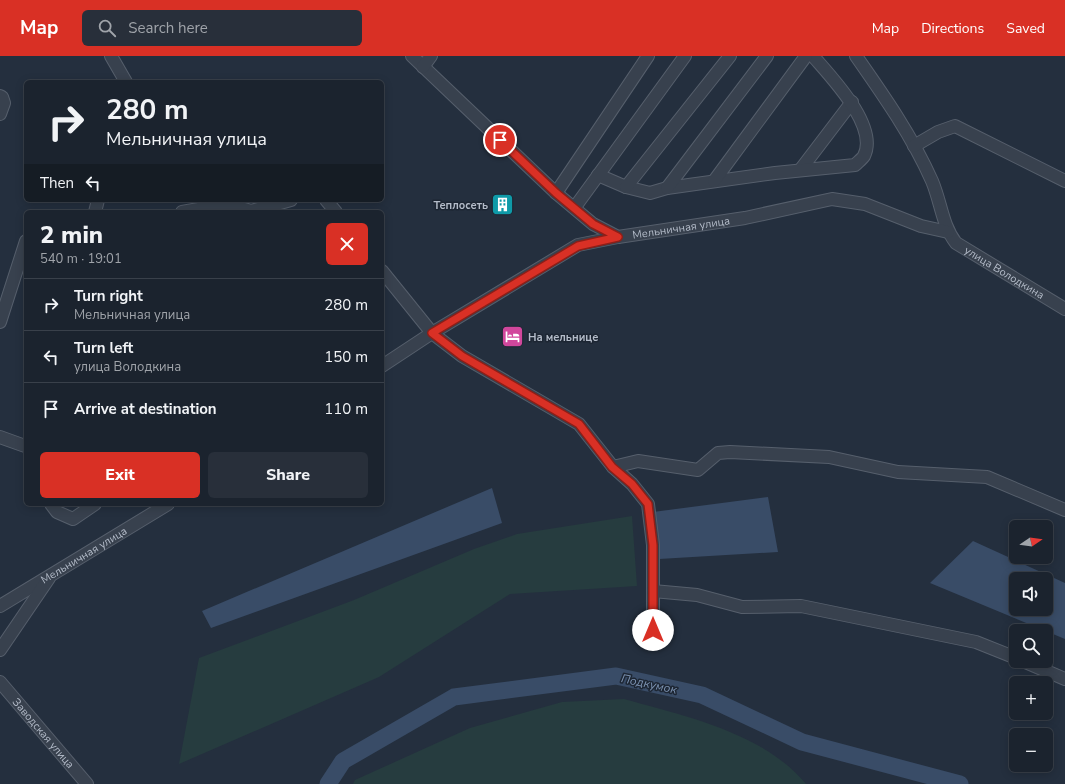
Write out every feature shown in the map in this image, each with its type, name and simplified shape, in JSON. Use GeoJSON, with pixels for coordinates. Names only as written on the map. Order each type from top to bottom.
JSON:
{"type":"FeatureCollection","features":[{"type":"Feature","properties":{"kind":"street"},"geometry":{"type":"LineString","coordinates":[[111,56],[125,80]]}},
{"type":"Feature","properties":{"kind":"street"},"geometry":{"type":"LineString","coordinates":[[412,56],[556,193],[575,207],[593,224],[618,237]]}},
{"type":"Feature","properties":{"kind":"street"},"geometry":{"type":"LineString","coordinates":[[423,67],[431,56]]}},
{"type":"Feature","properties":{"kind":"street"},"geometry":{"type":"LineString","coordinates":[[556,193],[648,56]]}},
{"type":"Feature","properties":{"kind":"street"},"geometry":{"type":"LineString","coordinates":[[575,207],[685,56]]}},
{"type":"Feature","properties":{"kind":"street"},"geometry":{"type":"LineString","coordinates":[[626,187],[730,56]]}},
{"type":"Feature","properties":{"kind":"street"},"geometry":{"type":"LineString","coordinates":[[667,188],[767,56]]}},
{"type":"Feature","properties":{"kind":"street"},"geometry":{"type":"LineString","coordinates":[[714,181],[806,56]]}},
{"type":"Feature","properties":{"kind":"street"},"geometry":{"type":"LineString","coordinates":[[598,175],[626,187],[650,193],[667,188],[714,181],[855,165],[864,156],[867,136],[852,102],[814,56]]}},
{"type":"Feature","properties":{"kind":"street"},"geometry":{"type":"LineString","coordinates":[[856,56],[901,121],[932,181],[948,232]]}},
{"type":"Feature","properties":{"kind":"street"},"geometry":{"type":"LineString","coordinates":[[0,114],[4,103],[1,97]]}},
{"type":"Feature","properties":{"kind":"street"},"geometry":{"type":"LineString","coordinates":[[801,169],[852,102]]}},
{"type":"Feature","properties":{"kind":"street"},"geometry":{"type":"LineString","coordinates":[[914,146],[938,132],[955,126],[1065,181]]}},
{"type":"Feature","properties":{"kind":"street","name":"Мельничная улица"},"geometry":{"type":"LineString","coordinates":[[384,365],[432,333],[578,246],[618,237],[745,218],[832,199],[866,204],[921,226],[948,232]]}},
{"type":"Feature","properties":{"kind":"street"},"geometry":{"type":"LineString","coordinates":[[254,210],[283,202]]}},
{"type":"Feature","properties":{"kind":"street"},"geometry":{"type":"LineString","coordinates":[[328,202],[334,210]]}},
{"type":"Feature","properties":{"kind":"street"},"geometry":{"type":"LineString","coordinates":[[193,210],[227,204],[247,210]]}},
{"type":"Feature","properties":{"kind":"street","name":"улица Володкина"},"geometry":{"type":"LineString","coordinates":[[948,232],[956,243],[1065,309]]}},
{"type":"Feature","properties":{"kind":"street"},"geometry":{"type":"LineString","coordinates":[[0,322],[24,247]]}},
{"type":"Feature","properties":{"kind":"street"},"geometry":{"type":"LineString","coordinates":[[384,274],[432,333],[462,356],[579,424],[612,467],[632,484],[648,504],[653,545],[653,630]]}},
{"type":"Feature","properties":{"kind":"street"},"geometry":{"type":"LineString","coordinates":[[384,286],[396,289]]}},
{"type":"Feature","properties":{"kind":"street"},"geometry":{"type":"LineString","coordinates":[[0,437],[24,446]]}},
{"type":"Feature","properties":{"kind":"street"},"geometry":{"type":"LineString","coordinates":[[612,467],[638,461],[698,470],[718,453],[730,452],[829,457],[898,472],[987,477],[1065,510]]}},
{"type":"Feature","properties":{"kind":"street"},"geometry":{"type":"LineString","coordinates":[[52,506],[57,512],[74,519],[89,506]]}},
{"type":"Feature","properties":{"kind":"street","name":"Мельничная улица"},"geometry":{"type":"LineString","coordinates":[[0,606],[165,506]]}},
{"type":"Feature","properties":{"kind":"street"},"geometry":{"type":"LineString","coordinates":[[0,650],[51,575]]}},
{"type":"Feature","properties":{"kind":"street"},"geometry":{"type":"LineString","coordinates":[[653,591],[697,596],[742,607],[801,606],[976,642],[1009,655]]}},
{"type":"Feature","properties":{"kind":"street"},"geometry":{"type":"LineString","coordinates":[[1039,668],[1065,679]]}},
{"type":"Feature","properties":{"kind":"street","name":"Заводская улица"},"geometry":{"type":"LineString","coordinates":[[0,682],[87,784]]}},
{"type":"Feature","properties":{"kind":"green space"},"geometry":{"type":"Polygon","coordinates":[[[632,516],[637,586],[510,594],[379,677],[179,764],[199,658],[354,600],[474,549],[517,534],[632,516]]]}},
{"type":"Feature","properties":{"kind":"green space"},"geometry":{"type":"Polygon","coordinates":[[[624,699],[697,720],[746,739],[789,766],[806,784],[353,784],[355,780],[470,728],[562,702],[624,699]]]}},
{"type":"Feature","properties":{"kind":"water"},"geometry":{"type":"Polygon","coordinates":[[[492,488],[502,523],[211,628],[202,611],[492,488]]]}},
{"type":"Feature","properties":{"kind":"water"},"geometry":{"type":"Polygon","coordinates":[[[768,497],[778,552],[659,559],[653,512],[768,497]]]}},
{"type":"Feature","properties":{"kind":"water"},"geometry":{"type":"Polygon","coordinates":[[[973,541],[1009,557],[1009,564],[1023,564],[1041,572],[1009,572],[1009,616],[930,583],[973,541]]]}},
{"type":"Feature","properties":{"kind":"water"},"geometry":{"type":"Polygon","coordinates":[[[1053,578],[1065,583],[1065,639],[1053,634],[1053,624],[1029,624],[1010,616],[1053,616],[1053,578]]]}},
{"type":"Feature","properties":{"kind":"waterway","name":"Подкумок"},"geometry":{"type":"LineString","coordinates":[[328,784],[343,761],[454,697],[616,676],[702,695],[802,742],[960,784]]}},
{"type":"Feature","properties":{"kind":"place","name":"Теплосеть"},"geometry":{"type":"Point","coordinates":[503,205]}},
{"type":"Feature","properties":{"kind":"place","name":"На мельнице"},"geometry":{"type":"Point","coordinates":[513,337]}},
{"type":"Feature","properties":{"kind":"route"},"geometry":{"type":"LineString","coordinates":[[500,140],[556,193],[575,207],[593,224],[618,237],[578,246],[432,333],[462,356],[579,424],[612,467],[632,484],[648,504],[653,545],[653,630]]}}]}
